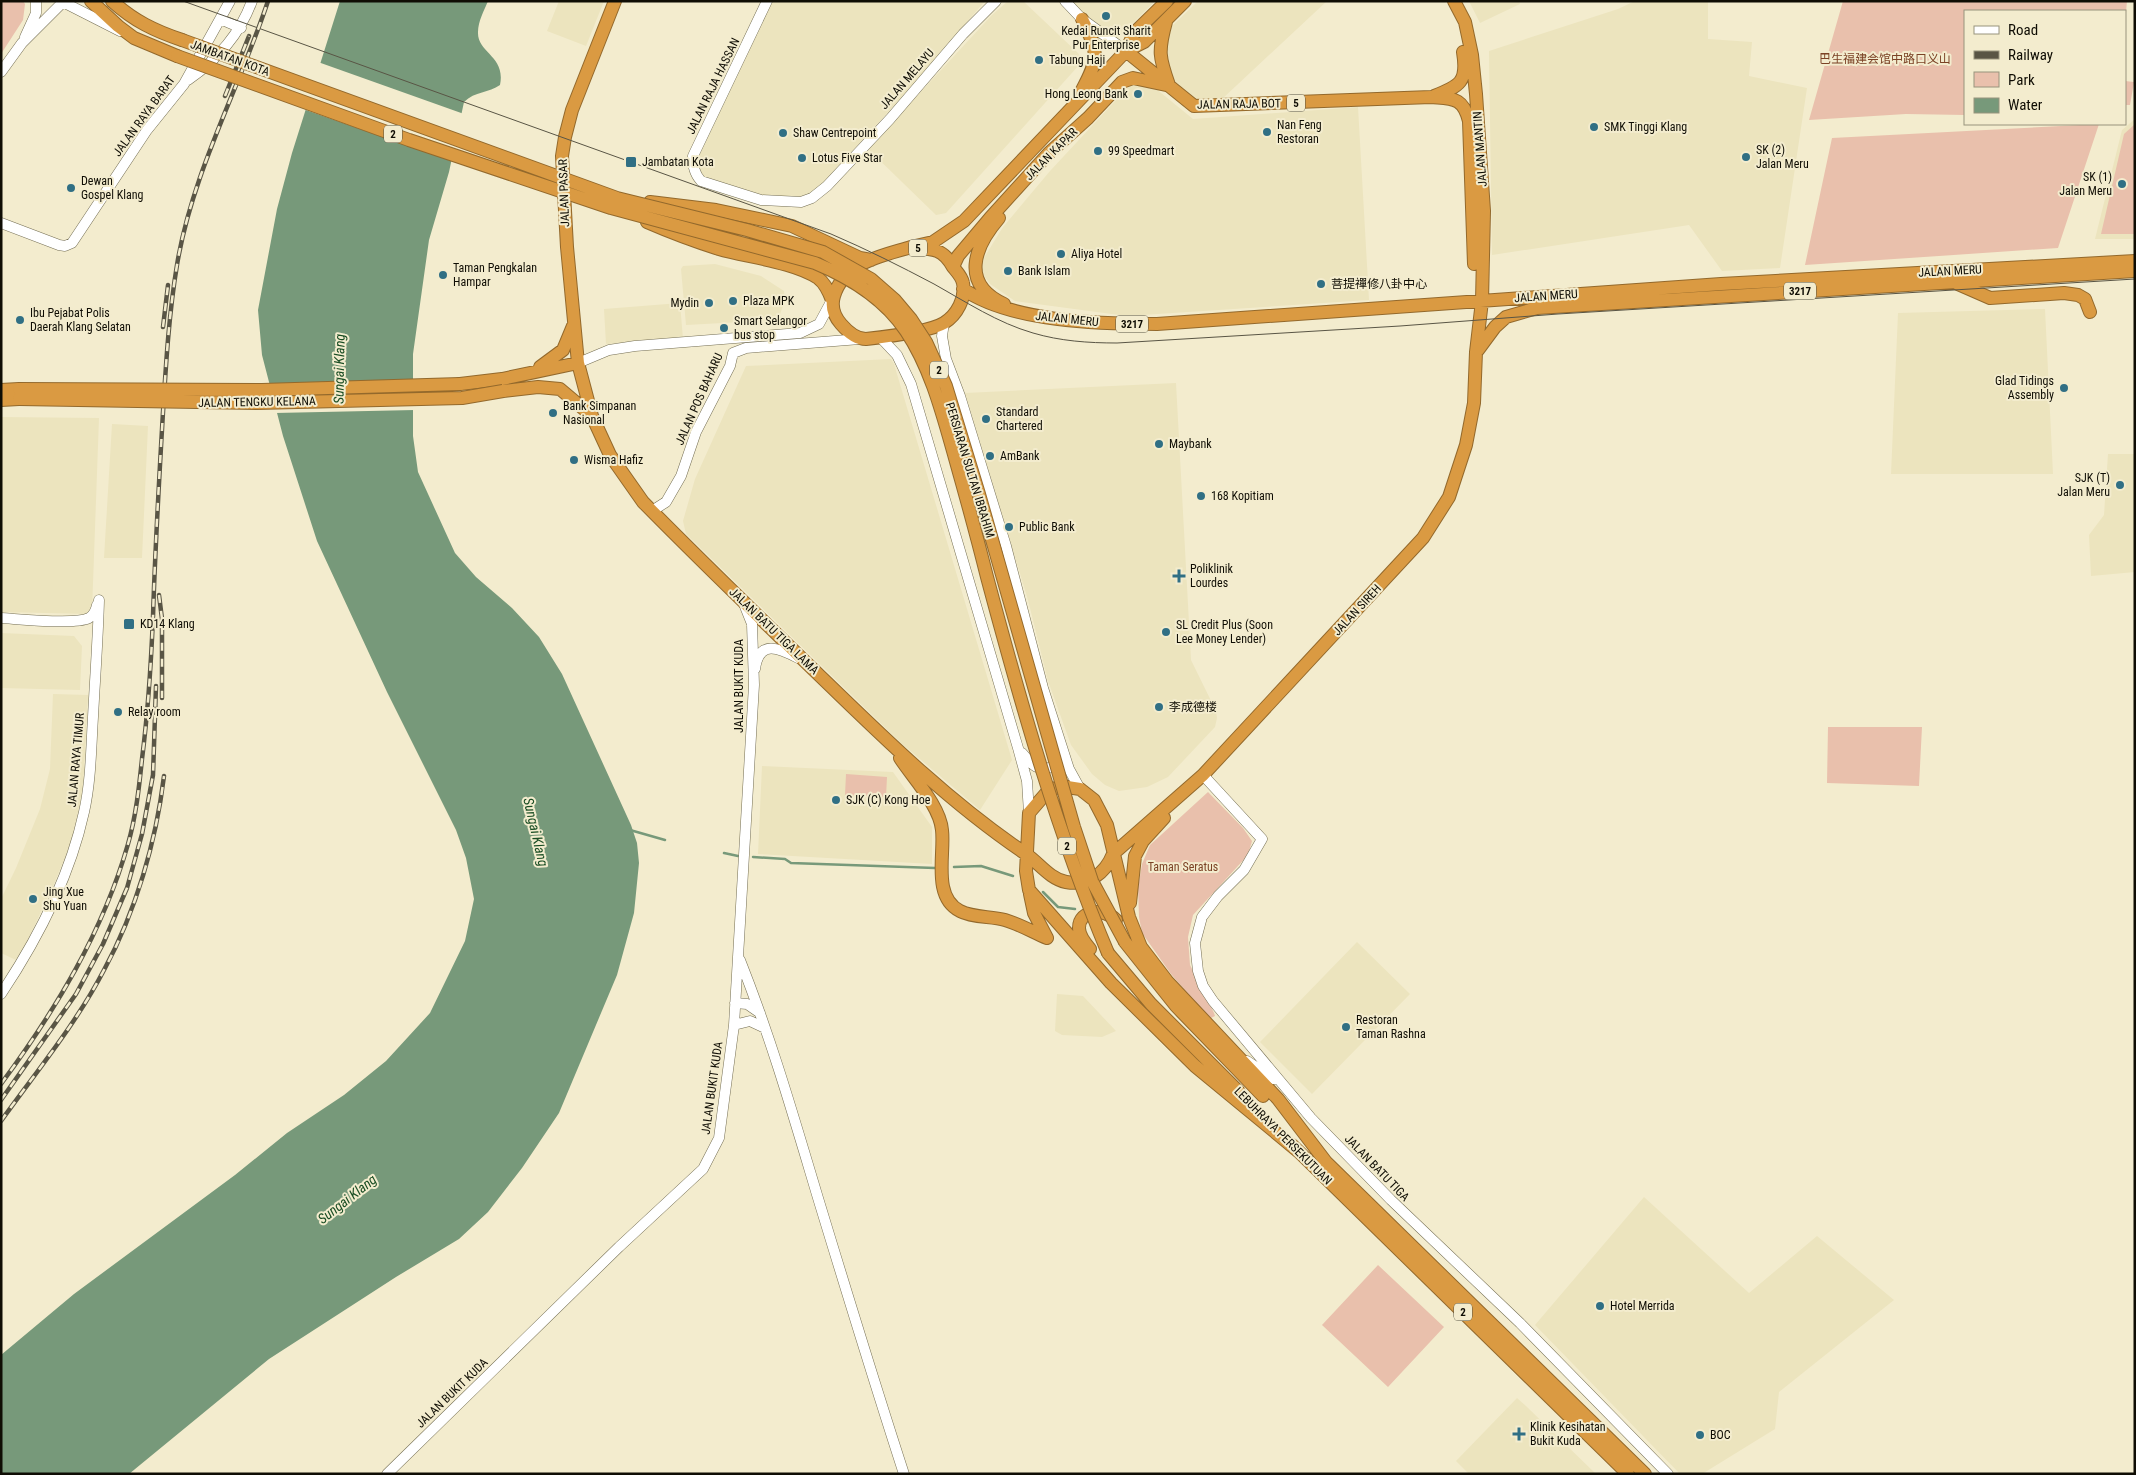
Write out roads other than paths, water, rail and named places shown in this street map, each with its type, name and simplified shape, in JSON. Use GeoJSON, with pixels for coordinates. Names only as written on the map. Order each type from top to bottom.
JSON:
{"type":"FeatureCollection","features":[{"type":"Feature","properties":{"kind":"highway","name":"2"},"geometry":{"type":"LineString","coordinates":[[91,1],[134,38]]}},
{"type":"Feature","properties":{"kind":"highway","name":"JALAN PASAR"},"geometry":{"type":"LineString","coordinates":[[578,363],[567,247],[562,156],[572,110],[615,1]]}},
{"type":"Feature","properties":{"kind":"highway","name":"JALAN KAPAR"},"geometry":{"type":"LineString","coordinates":[[1126,51],[1134,33],[1167,1]]}},
{"type":"Feature","properties":{"kind":"highway","name":"JALAN KAPAR"},"geometry":{"type":"LineString","coordinates":[[911,247],[933,242],[964,221],[1126,51],[1144,42],[1185,1]]}},
{"type":"Feature","properties":{"kind":"highway","name":"5"},"geometry":{"type":"LineString","coordinates":[[1432,97],[1457,86],[1462,82],[1464,73],[1464,61],[1453,1]]}},
{"type":"Feature","properties":{"kind":"highway","name":"JALAN MANTIN"},"geometry":{"type":"LineString","coordinates":[[1453,1],[1465,22],[1472,56],[1476,94],[1484,211],[1479,301]]}},
{"type":"Feature","properties":{"kind":"highway","name":"JAMBATAN KOTA"},"geometry":{"type":"LineString","coordinates":[[115,3],[139,23],[157,32],[614,203]]}},
{"type":"Feature","properties":{"kind":"highway"},"geometry":{"type":"LineString","coordinates":[[1073,105],[1092,71],[1096,59],[1096,49],[1082,19]]}},
{"type":"Feature","properties":{"kind":"highway"},"geometry":{"type":"LineString","coordinates":[[1166,21],[1160,45],[1160,56],[1169,85]]}},
{"type":"Feature","properties":{"kind":"highway","name":"JAMBATAN KOTA"},"geometry":{"type":"LineString","coordinates":[[134,38],[177,56],[409,140],[614,203]]}},
{"type":"Feature","properties":{"kind":"highway","name":"JALAN RAJA BOT"},"geometry":{"type":"LineString","coordinates":[[1126,51],[1194,106],[1432,97]]}},
{"type":"Feature","properties":{"kind":"highway","name":"JALAN KAPAR"},"geometry":{"type":"LineString","coordinates":[[953,267],[958,256],[972,238],[1049,153],[1088,118],[1122,82],[1133,78],[1169,85]]}},
{"type":"Feature","properties":{"kind":"highway"},"geometry":{"type":"LineString","coordinates":[[1432,97],[1456,100],[1462,103],[1468,116],[1479,301]]}},
{"type":"Feature","properties":{"kind":"highway"},"geometry":{"type":"LineString","coordinates":[[1026,314],[997,300],[986,291],[975,275],[974,264],[977,253],[995,223],[1024,189],[1049,153]]}},
{"type":"Feature","properties":{"kind":"highway"},"geometry":{"type":"LineString","coordinates":[[614,203],[716,210],[792,226],[860,258],[870,260]]}},
{"type":"Feature","properties":{"kind":"highway"},"geometry":{"type":"LineString","coordinates":[[614,203],[719,249],[784,265],[805,272],[820,280],[832,300],[834,312],[839,322],[846,330],[860,339],[881,338],[944,323],[957,311],[963,289]]}},
{"type":"Feature","properties":{"kind":"highway","name":"PERSIARAN SULTAN IBRAHIM"},"geometry":{"type":"LineString","coordinates":[[614,203],[748,230],[823,252],[871,279],[895,300],[911,319],[926,342],[946,386],[979,494],[1047,736]]}},
{"type":"Feature","properties":{"kind":"highway","name":"PERSIARAN SULTAN IBRAHIM"},"geometry":{"type":"LineString","coordinates":[[614,203],[815,262],[865,288],[881,302],[906,331],[927,374],[941,413],[1033,736]]}},
{"type":"Feature","properties":{"kind":"highway","name":"5"},"geometry":{"type":"LineString","coordinates":[[832,300],[836,287],[842,278],[857,266],[911,247],[937,251],[948,258],[963,282],[963,289]]}},
{"type":"Feature","properties":{"kind":"highway","name":"JALAN MERU"},"geometry":{"type":"LineString","coordinates":[[963,289],[978,299],[1002,309],[1026,314],[1084,321],[1156,324],[1721,284],[2135,261]]}},
{"type":"Feature","properties":{"kind":"highway","name":"JALAN MERU"},"geometry":{"type":"LineString","coordinates":[[1476,352],[1495,327],[1506,317],[1537,308],[2135,271]]}},
{"type":"Feature","properties":{"kind":"highway"},"geometry":{"type":"LineString","coordinates":[[2043,295],[2046,286],[2054,279],[2064,276]]}},
{"type":"Feature","properties":{"kind":"highway"},"geometry":{"type":"LineString","coordinates":[[1952,282],[1990,298],[2064,293],[2078,295],[2085,299],[2090,312]]}},
{"type":"Feature","properties":{"kind":"highway","name":"JALAN SIREH"},"geometry":{"type":"LineString","coordinates":[[1113,854],[1203,775],[1393,572],[1423,538],[1438,516],[1449,497],[1466,445],[1474,403],[1479,301]]}},
{"type":"Feature","properties":{"kind":"highway"},"geometry":{"type":"LineString","coordinates":[[524,374],[553,360],[563,350],[570,336],[575,318]]}},
{"type":"Feature","properties":{"kind":"highway","name":"JALAN TENGKU KELANA"},"geometry":{"type":"LineString","coordinates":[[502,385],[524,374],[578,363]]}},
{"type":"Feature","properties":{"kind":"highway","name":"JALAN BATU TIGA LAMA"},"geometry":{"type":"LineString","coordinates":[[578,363],[592,416],[610,456],[626,480],[652,511],[892,746],[1010,844],[1027,855]]}},
{"type":"Feature","properties":{"kind":"highway","name":"JALAN TENGKU KELANA"},"geometry":{"type":"LineString","coordinates":[[1,390],[19,394],[262,390],[460,384],[502,385],[560,389],[592,416]]}},
{"type":"Feature","properties":{"kind":"highway","name":"JALAN TENGKU KELANA"},"geometry":{"type":"LineString","coordinates":[[1,400],[19,394]]}},
{"type":"Feature","properties":{"kind":"highway","name":"LEBUHRAYA PERSEKUTUAN"},"geometry":{"type":"LineString","coordinates":[[1033,736],[1084,895],[1108,952],[1150,1004],[1628,1474]]}},
{"type":"Feature","properties":{"kind":"highway","name":"LEBUHRAYA PERSEKUTUAN"},"geometry":{"type":"LineString","coordinates":[[1047,736],[1092,881],[1125,942],[1176,1006],[1329,1166],[1645,1474]]}},
{"type":"Feature","properties":{"kind":"highway"},"geometry":{"type":"LineString","coordinates":[[892,746],[933,806],[939,818],[942,830],[941,871],[943,888],[952,906],[961,912],[1005,920],[1047,938],[1034,913],[1026,871],[1029,813],[1048,791],[1061,786],[1080,789],[1094,800],[1100,810],[1110,837],[1129,917],[1141,946]]}},
{"type":"Feature","properties":{"kind":"highway"},"geometry":{"type":"LineString","coordinates":[[1129,917],[1135,856],[1143,841],[1203,775]]}},
{"type":"Feature","properties":{"kind":"highway"},"geometry":{"type":"LineString","coordinates":[[1027,855],[1052,876],[1065,882],[1085,882],[1098,875],[1109,864],[1113,854]]}},
{"type":"Feature","properties":{"kind":"highway"},"geometry":{"type":"LineString","coordinates":[[1029,890],[1191,1070],[1298,1151]]}},
{"type":"Feature","properties":{"kind":"highway"},"geometry":{"type":"LineString","coordinates":[[1111,983],[1080,935],[1079,926],[1082,919],[1098,911],[1110,914],[1141,946],[1167,981],[1278,1100],[1329,1166]]}},
{"type":"Feature","properties":{"kind":"street"},"geometry":{"type":"LineString","coordinates":[[22,43],[36,13],[36,1]]}},
{"type":"Feature","properties":{"kind":"street","name":"JALAN RAYA BARAT"},"geometry":{"type":"LineString","coordinates":[[1,223],[59,245],[65,246],[72,243],[147,130],[184,84],[230,1]]}},
{"type":"Feature","properties":{"kind":"street"},"geometry":{"type":"LineString","coordinates":[[184,84],[220,54],[241,28],[252,1]]}},
{"type":"Feature","properties":{"kind":"street","name":"JALAN RAJA HASSAN"},"geometry":{"type":"LineString","coordinates":[[701,181],[695,174],[693,156],[767,1]]}},
{"type":"Feature","properties":{"kind":"street","name":"JALAN MELAYU"},"geometry":{"type":"LineString","coordinates":[[701,181],[761,200],[801,202],[812,198],[827,186],[890,119],[988,6],[996,1]]}},
{"type":"Feature","properties":{"kind":"street"},"geometry":{"type":"LineString","coordinates":[[1065,1],[1082,19],[1126,51]]}},
{"type":"Feature","properties":{"kind":"street"},"geometry":{"type":"LineString","coordinates":[[1,72],[22,43],[63,2],[134,38]]}},
{"type":"Feature","properties":{"kind":"street"},"geometry":{"type":"LineString","coordinates":[[52,14],[68,9],[78,9]]}},
{"type":"Feature","properties":{"kind":"street"},"geometry":{"type":"LineString","coordinates":[[220,19],[241,28]]}},
{"type":"Feature","properties":{"kind":"street","name":"JALAN POS BAHARU"},"geometry":{"type":"LineString","coordinates":[[578,363],[609,350],[652,344],[780,335],[808,331],[819,324],[832,300]]}},
{"type":"Feature","properties":{"kind":"street"},"geometry":{"type":"LineString","coordinates":[[944,323],[942,336],[946,358],[960,396],[1006,546],[1053,720],[1069,769],[1080,789]]}},
{"type":"Feature","properties":{"kind":"street"},"geometry":{"type":"LineString","coordinates":[[881,338],[897,354],[911,384],[1018,748],[1027,781],[1029,813]]}},
{"type":"Feature","properties":{"kind":"street"},"geometry":{"type":"LineString","coordinates":[[722,339],[730,345],[733,353]]}},
{"type":"Feature","properties":{"kind":"street","name":"JALAN POS BAHARU"},"geometry":{"type":"LineString","coordinates":[[652,511],[666,502],[681,476],[696,432],[730,366],[733,353],[746,348],[860,339]]}},
{"type":"Feature","properties":{"kind":"street","name":"JALAN RAYA TIMUR"},"geometry":{"type":"LineString","coordinates":[[1,994],[37,933],[58,888],[77,839],[88,793],[99,600],[93,615],[88,618],[74,620]]}},
{"type":"Feature","properties":{"kind":"street","name":"JALAN BUKIT KUDA"},"geometry":{"type":"LineString","coordinates":[[387,1474],[619,1247],[703,1169],[719,1138],[734,1025],[754,685],[752,624],[742,601]]}},
{"type":"Feature","properties":{"kind":"street"},"geometry":{"type":"LineString","coordinates":[[1,618],[74,620],[92,627],[98,642]]}},
{"type":"Feature","properties":{"kind":"street"},"geometry":{"type":"LineString","coordinates":[[754,685],[756,660],[762,652],[770,648],[779,648],[805,661]]}},
{"type":"Feature","properties":{"kind":"street"},"geometry":{"type":"LineString","coordinates":[[1018,748],[1034,767],[1041,770],[1055,766],[1058,762],[1058,754],[1053,720]]}},
{"type":"Feature","properties":{"kind":"street","name":"JALAN BATU TIGA"},"geometry":{"type":"LineString","coordinates":[[1203,775],[1262,839],[1244,870],[1202,917],[1195,943],[1198,971],[1203,986],[1213,1001],[1312,1118],[1391,1200],[1520,1323],[1668,1474]]}},
{"type":"Feature","properties":{"kind":"street"},"geometry":{"type":"LineString","coordinates":[[739,957],[765,1028],[904,1474]]}},
{"type":"Feature","properties":{"kind":"street"},"geometry":{"type":"LineString","coordinates":[[735,1003],[747,1004],[760,1013]]}},
{"type":"Feature","properties":{"kind":"street"},"geometry":{"type":"LineString","coordinates":[[734,1025],[742,1021],[750,1021],[765,1028]]}},
{"type":"Feature","properties":{"kind":"street"},"geometry":{"type":"LineString","coordinates":[[1234,1051],[1286,1087]]}},
{"type":"Feature","properties":{"kind":"water","name":"Sungai Klang"},"geometry":{"type":"Polygon","coordinates":[[[340,1],[488,1],[479,24],[479,39],[499,67],[501,75],[500,85],[468,98],[464,102],[449,172],[429,240],[413,354],[413,436],[418,472],[455,553],[476,577],[512,608],[539,637],[562,674],[631,825],[637,843],[639,863],[634,913],[617,975],[559,1113],[522,1168],[488,1212],[459,1239],[396,1277],[269,1359],[129,1474],[1,1474],[1,1355],[74,1294],[235,1175],[287,1133],[344,1095],[386,1061],[430,1013],[465,941],[474,899],[466,858],[456,830],[387,692],[317,541],[283,436],[262,355],[258,310],[277,209],[292,153],[340,1]]]}},
{"type":"Feature","properties":{"kind":"waterway"},"geometry":{"type":"LineString","coordinates":[[630,830],[665,840]]}},
{"type":"Feature","properties":{"kind":"waterway"},"geometry":{"type":"LineString","coordinates":[[724,853],[738,856]]}},
{"type":"Feature","properties":{"kind":"waterway"},"geometry":{"type":"LineString","coordinates":[[753,857],[785,859],[791,863],[935,868]]}},
{"type":"Feature","properties":{"kind":"waterway"},"geometry":{"type":"LineString","coordinates":[[954,867],[981,866],[1013,876]]}},
{"type":"Feature","properties":{"kind":"waterway"},"geometry":{"type":"LineString","coordinates":[[1043,892],[1058,907],[1075,909]]}},
{"type":"Feature","properties":{"kind":"tram line"},"geometry":{"type":"LineString","coordinates":[[183,1],[831,234],[934,284],[1007,324],[1043,336],[1064,340],[1117,343],[2135,279]]}},
{"type":"Feature","properties":{"kind":"railway"},"geometry":{"type":"LineString","coordinates":[[1,1084],[40,1028],[75,970],[91,939],[118,877],[131,833],[148,706],[165,375],[174,283],[193,197],[268,1]]}},
{"type":"Feature","properties":{"kind":"railway"},"geometry":{"type":"LineString","coordinates":[[225,96],[249,36]]}},
{"type":"Feature","properties":{"kind":"railway"},"geometry":{"type":"LineString","coordinates":[[163,327],[168,285]]}},
{"type":"Feature","properties":{"kind":"railway"},"geometry":{"type":"LineString","coordinates":[[159,595],[162,619],[162,698]]}},
{"type":"Feature","properties":{"kind":"railway"},"geometry":{"type":"LineString","coordinates":[[1,1100],[76,994],[103,944],[127,888],[142,834],[153,775],[156,686]]}},
{"type":"Feature","properties":{"kind":"railway"},"geometry":{"type":"LineString","coordinates":[[1,1121],[81,1009],[104,970],[126,924],[150,851],[164,776]]}},
{"type":"Feature","properties":{"kind":"place","name":"Kedai Runcit Sharit Pur Enterprise"},"geometry":{"type":"Point","coordinates":[1106,16]}},
{"type":"Feature","properties":{"kind":"place","name":"Tabung Haji"},"geometry":{"type":"Point","coordinates":[1039,60]}},
{"type":"Feature","properties":{"kind":"place","name":"Hong Leong Bank"},"geometry":{"type":"Point","coordinates":[1138,94]}},
{"type":"Feature","properties":{"kind":"place","name":"SMK Tinggi Klang"},"geometry":{"type":"Point","coordinates":[1594,127]}},
{"type":"Feature","properties":{"kind":"place","name":"Nan Feng Restoran"},"geometry":{"type":"Point","coordinates":[1267,132]}},
{"type":"Feature","properties":{"kind":"place","name":"Shaw Centrepoint"},"geometry":{"type":"Point","coordinates":[783,133]}},
{"type":"Feature","properties":{"kind":"place","name":"99 Speedmart"},"geometry":{"type":"Point","coordinates":[1098,151]}},
{"type":"Feature","properties":{"kind":"place","name":"SK (2) Jalan Meru"},"geometry":{"type":"Point","coordinates":[1746,157]}},
{"type":"Feature","properties":{"kind":"place","name":"Lotus Five Star"},"geometry":{"type":"Point","coordinates":[802,158]}},
{"type":"Feature","properties":{"kind":"place","name":"Jambatan Kota"},"geometry":{"type":"Point","coordinates":[631,162]}},
{"type":"Feature","properties":{"kind":"place","name":"SK (1) Jalan Meru"},"geometry":{"type":"Point","coordinates":[2122,184]}},
{"type":"Feature","properties":{"kind":"place","name":"Dewan Gospel Klang"},"geometry":{"type":"Point","coordinates":[71,188]}},
{"type":"Feature","properties":{"kind":"place","name":"Aliya Hotel"},"geometry":{"type":"Point","coordinates":[1061,254]}},
{"type":"Feature","properties":{"kind":"place","name":"Bank Islam"},"geometry":{"type":"Point","coordinates":[1008,271]}},
{"type":"Feature","properties":{"kind":"place","name":"Taman Pengkalan Hampar"},"geometry":{"type":"Point","coordinates":[443,275]}},
{"type":"Feature","properties":{"kind":"place","name":"菩提禪修八卦中心"},"geometry":{"type":"Point","coordinates":[1321,284]}},
{"type":"Feature","properties":{"kind":"place","name":"Plaza MPK"},"geometry":{"type":"Point","coordinates":[733,301]}},
{"type":"Feature","properties":{"kind":"place","name":"Mydin"},"geometry":{"type":"Point","coordinates":[709,303]}},
{"type":"Feature","properties":{"kind":"place","name":"Ibu Pejabat Polis Daerah Klang Selatan"},"geometry":{"type":"Point","coordinates":[20,320]}},
{"type":"Feature","properties":{"kind":"place","name":"Smart Selangor bus stop"},"geometry":{"type":"Point","coordinates":[724,328]}},
{"type":"Feature","properties":{"kind":"place","name":"Glad Tidings Assembly"},"geometry":{"type":"Point","coordinates":[2064,388]}},
{"type":"Feature","properties":{"kind":"place","name":"Bank Simpanan Nasional"},"geometry":{"type":"Point","coordinates":[553,413]}},
{"type":"Feature","properties":{"kind":"place","name":"Standard Chartered"},"geometry":{"type":"Point","coordinates":[986,419]}},
{"type":"Feature","properties":{"kind":"place","name":"Maybank"},"geometry":{"type":"Point","coordinates":[1159,444]}},
{"type":"Feature","properties":{"kind":"place","name":"AmBank"},"geometry":{"type":"Point","coordinates":[990,456]}},
{"type":"Feature","properties":{"kind":"place","name":"Wisma Hafiz"},"geometry":{"type":"Point","coordinates":[574,460]}},
{"type":"Feature","properties":{"kind":"place","name":"SJK (T) Jalan Meru"},"geometry":{"type":"Point","coordinates":[2120,485]}},
{"type":"Feature","properties":{"kind":"place","name":"168 Kopitiam"},"geometry":{"type":"Point","coordinates":[1201,496]}},
{"type":"Feature","properties":{"kind":"place","name":"Public Bank"},"geometry":{"type":"Point","coordinates":[1009,527]}},
{"type":"Feature","properties":{"kind":"place","name":"Poliklinik Lourdes"},"geometry":{"type":"Point","coordinates":[1179,576]}},
{"type":"Feature","properties":{"kind":"place","name":"KD14 Klang"},"geometry":{"type":"Point","coordinates":[129,624]}},
{"type":"Feature","properties":{"kind":"place","name":"SL Credit Plus (Soon Lee Money Lender)"},"geometry":{"type":"Point","coordinates":[1166,632]}},
{"type":"Feature","properties":{"kind":"place","name":"李成德楼"},"geometry":{"type":"Point","coordinates":[1159,707]}},
{"type":"Feature","properties":{"kind":"place","name":"Relay room"},"geometry":{"type":"Point","coordinates":[118,712]}},
{"type":"Feature","properties":{"kind":"place","name":"SJK (C) Kong Hoe"},"geometry":{"type":"Point","coordinates":[836,800]}},
{"type":"Feature","properties":{"kind":"place","name":"Jing Xue Shu Yuan"},"geometry":{"type":"Point","coordinates":[33,899]}},
{"type":"Feature","properties":{"kind":"place","name":"Restoran Taman Rashna"},"geometry":{"type":"Point","coordinates":[1346,1027]}},
{"type":"Feature","properties":{"kind":"place","name":"Hotel Merrida"},"geometry":{"type":"Point","coordinates":[1600,1306]}},
{"type":"Feature","properties":{"kind":"place","name":"Klinik Kesihatan Bukit Kuda"},"geometry":{"type":"Point","coordinates":[1519,1434]}},
{"type":"Feature","properties":{"kind":"place","name":"BOC"},"geometry":{"type":"Point","coordinates":[1700,1435]}},
{"type":"Feature","properties":{"kind":"park label","name":"巴生福建会馆中路口义山"},"geometry":{"type":"Point","coordinates":[1885,59]}},
{"type":"Feature","properties":{"kind":"park label","name":"Taman Seratus"},"geometry":{"type":"Point","coordinates":[1183,867]}}]}
